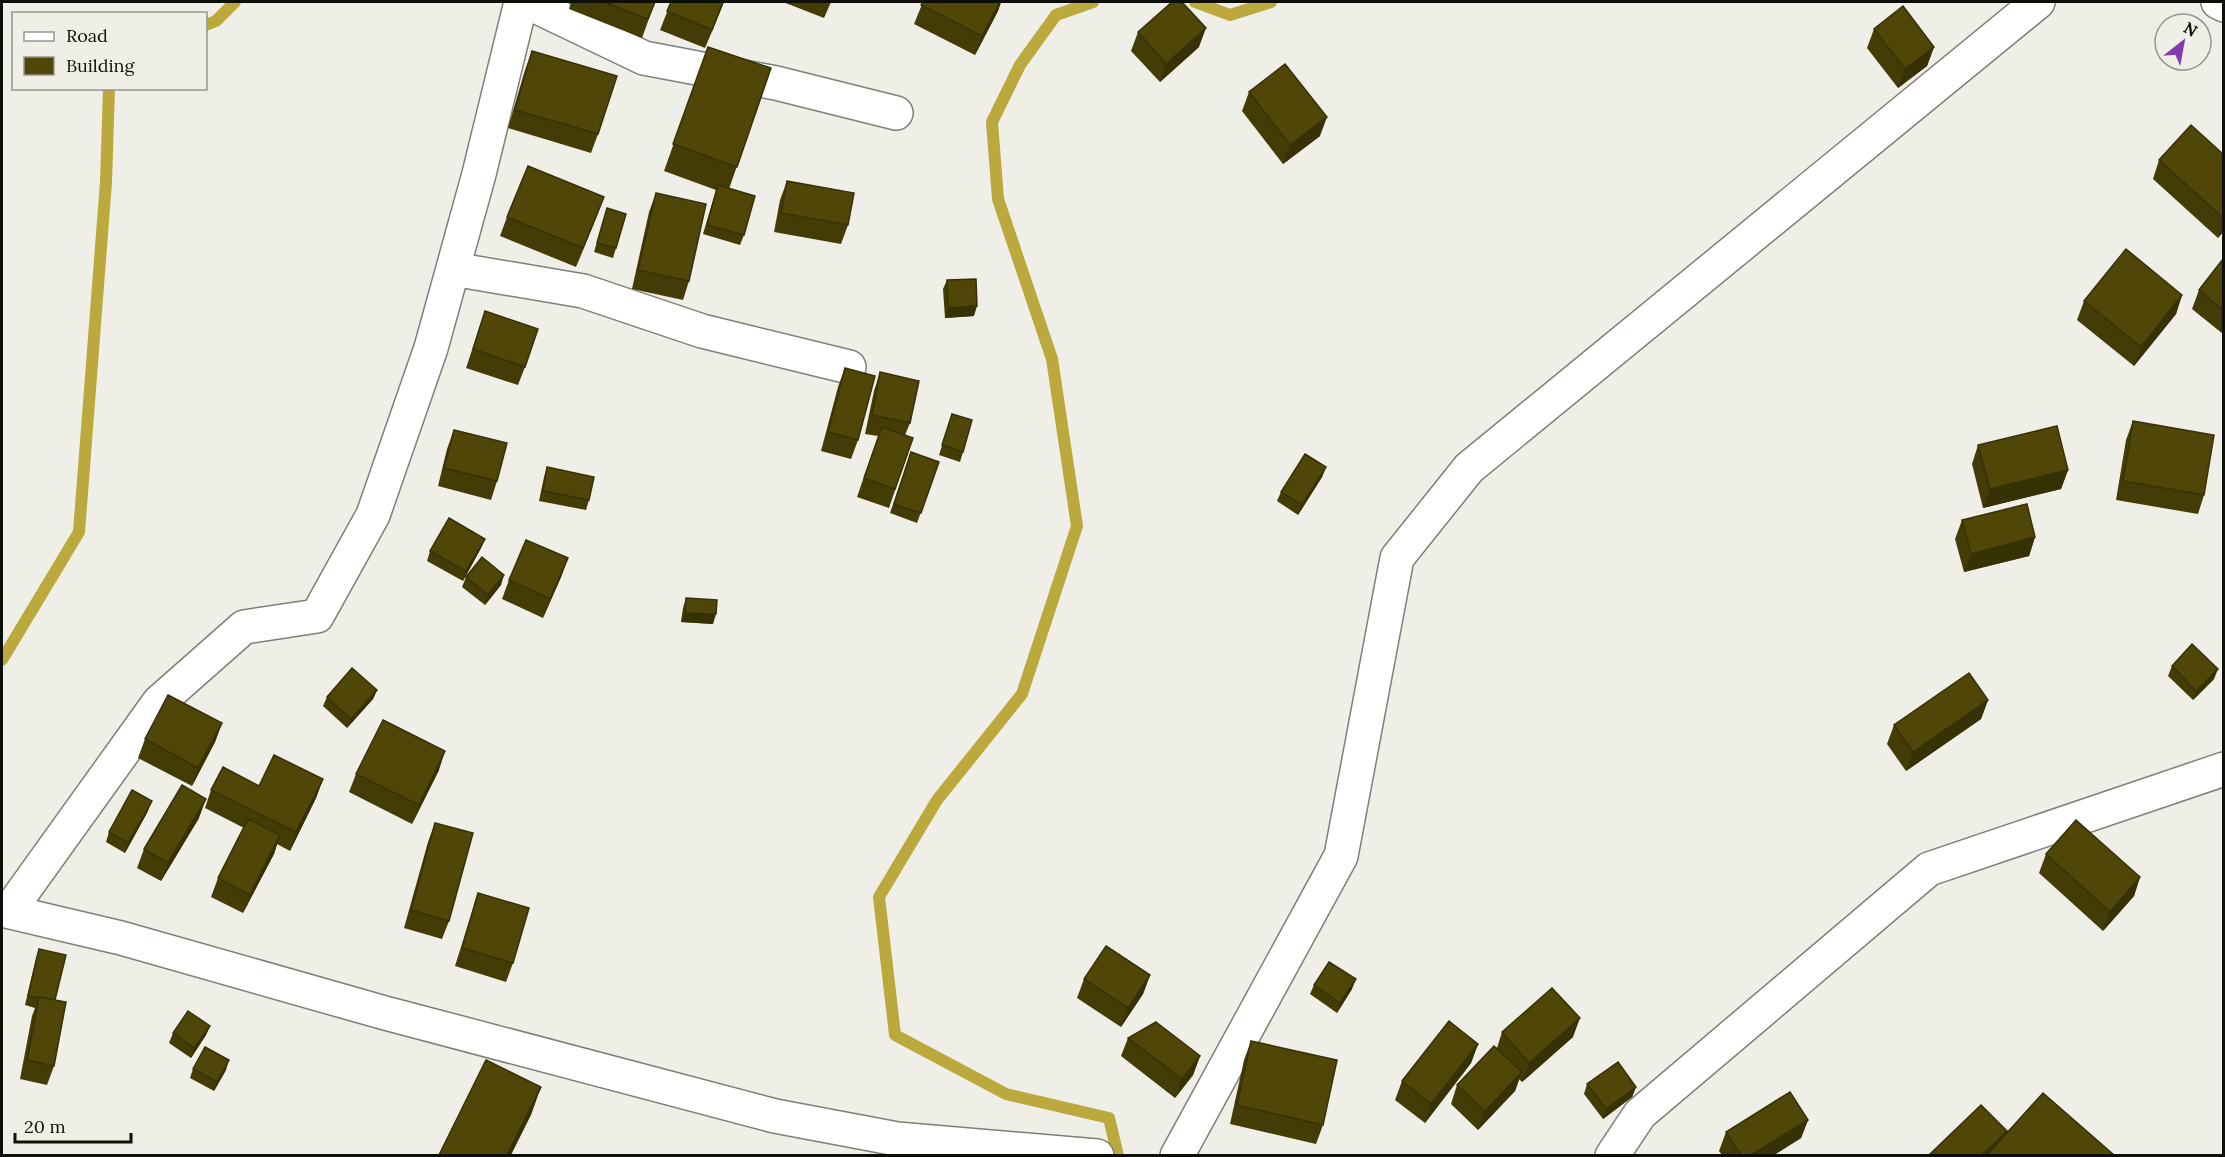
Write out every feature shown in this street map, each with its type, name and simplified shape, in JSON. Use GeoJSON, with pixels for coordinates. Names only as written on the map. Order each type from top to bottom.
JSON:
{"type":"FeatureCollection","features":[{"type":"Feature","properties":{"kind":"street"},"geometry":{"type":"LineString","coordinates":[[521,2],[431,348],[373,515],[317,616],[244,627],[159,702],[5,910],[121,938],[397,1016],[775,1116],[897,1139],[1097,1155]]}},
{"type":"Feature","properties":{"kind":"street"},"geometry":{"type":"LineString","coordinates":[[527,2],[644,58],[776,83],[896,113]]}},
{"type":"Feature","properties":{"kind":"street"},"geometry":{"type":"LineString","coordinates":[[1177,1155],[1341,856],[1397,558],[1468,468],[2038,2]]}},
{"type":"Feature","properties":{"kind":"street"},"geometry":{"type":"LineString","coordinates":[[2218,2],[2223,5]]}},
{"type":"Feature","properties":{"kind":"street"},"geometry":{"type":"LineString","coordinates":[[453,269],[583,291],[702,331],[849,367]]}},
{"type":"Feature","properties":{"kind":"street"},"geometry":{"type":"LineString","coordinates":[[1612,1155],[1640,1114],[1929,869],[2223,769]]}},
{"type":"Feature","properties":{"kind":"building"},"geometry":{"type":"Polygon","coordinates":[[[604,2],[655,2],[648,19],[604,2]]]}},
{"type":"Feature","properties":{"kind":"building"},"geometry":{"type":"Polygon","coordinates":[[[671,2],[723,2],[712,30],[667,11],[671,2]]]}},
{"type":"Feature","properties":{"kind":"building"},"geometry":{"type":"Polygon","coordinates":[[[923,2],[1000,2],[982,36],[921,5],[923,2]]]}},
{"type":"Feature","properties":{"kind":"building"},"geometry":{"type":"Polygon","coordinates":[[[1172,2],[1182,2],[1206,28],[1166,64],[1138,32],[1172,2]]]}},
{"type":"Feature","properties":{"kind":"building"},"geometry":{"type":"Polygon","coordinates":[[[1903,6],[1934,47],[1905,69],[1874,29],[1903,6]]]}},
{"type":"Feature","properties":{"kind":"building"},"geometry":{"type":"Polygon","coordinates":[[[708,47],[771,68],[737,167],[673,144],[708,47]]]}},
{"type":"Feature","properties":{"kind":"building"},"geometry":{"type":"Polygon","coordinates":[[[532,51],[617,76],[598,134],[515,110],[532,51]]]}},
{"type":"Feature","properties":{"kind":"building"},"geometry":{"type":"Polygon","coordinates":[[[1285,64],[1327,117],[1290,145],[1249,92],[1285,64]]]}},
{"type":"Feature","properties":{"kind":"building"},"geometry":{"type":"Polygon","coordinates":[[[2191,125],[2223,154],[2223,218],[2159,160],[2191,125]]]}},
{"type":"Feature","properties":{"kind":"building"},"geometry":{"type":"Polygon","coordinates":[[[528,166],[604,197],[583,248],[507,217],[528,166]]]}},
{"type":"Feature","properties":{"kind":"building"},"geometry":{"type":"Polygon","coordinates":[[[787,181],[854,193],[848,225],[781,213],[787,181]]]}},
{"type":"Feature","properties":{"kind":"building"},"geometry":{"type":"Polygon","coordinates":[[[718,185],[755,196],[744,235],[707,225],[718,185]]]}},
{"type":"Feature","properties":{"kind":"building"},"geometry":{"type":"Polygon","coordinates":[[[656,193],[706,204],[689,281],[638,270],[656,193]]]}},
{"type":"Feature","properties":{"kind":"building"},"geometry":{"type":"Polygon","coordinates":[[[607,208],[626,214],[616,248],[597,243],[607,208]]]}},
{"type":"Feature","properties":{"kind":"building"},"geometry":{"type":"Polygon","coordinates":[[[2126,249],[2182,295],[2141,347],[2084,301],[2126,249]]]}},
{"type":"Feature","properties":{"kind":"building"},"geometry":{"type":"Polygon","coordinates":[[[2223,259],[2223,310],[2199,290],[2223,259]]]}},
{"type":"Feature","properties":{"kind":"building"},"geometry":{"type":"Polygon","coordinates":[[[976,279],[977,306],[948,308],[947,280],[976,279]]]}},
{"type":"Feature","properties":{"kind":"building"},"geometry":{"type":"Polygon","coordinates":[[[485,311],[538,329],[525,367],[473,349],[485,311]]]}},
{"type":"Feature","properties":{"kind":"building"},"geometry":{"type":"Polygon","coordinates":[[[845,368],[875,376],[858,440],[828,432],[845,368]]]}},
{"type":"Feature","properties":{"kind":"building"},"geometry":{"type":"Polygon","coordinates":[[[880,372],[919,381],[910,423],[872,415],[880,372]]]}},
{"type":"Feature","properties":{"kind":"building"},"geometry":{"type":"Polygon","coordinates":[[[952,414],[972,420],[963,452],[942,445],[952,414]]]}},
{"type":"Feature","properties":{"kind":"building"},"geometry":{"type":"Polygon","coordinates":[[[2133,421],[2214,435],[2204,495],[2123,481],[2133,421]]]}},
{"type":"Feature","properties":{"kind":"building"},"geometry":{"type":"Polygon","coordinates":[[[2057,426],[2068,470],[1990,489],[1978,445],[2057,426]]]}},
{"type":"Feature","properties":{"kind":"building"},"geometry":{"type":"Polygon","coordinates":[[[882,427],[913,438],[895,489],[864,478],[882,427]]]}},
{"type":"Feature","properties":{"kind":"building"},"geometry":{"type":"Polygon","coordinates":[[[454,430],[507,443],[497,481],[444,468],[454,430]]]}},
{"type":"Feature","properties":{"kind":"building"},"geometry":{"type":"Polygon","coordinates":[[[911,452],[939,462],[921,513],[894,504],[911,452]]]}},
{"type":"Feature","properties":{"kind":"building"},"geometry":{"type":"Polygon","coordinates":[[[1305,454],[1326,467],[1302,505],[1281,492],[1305,454]]]}},
{"type":"Feature","properties":{"kind":"building"},"geometry":{"type":"Polygon","coordinates":[[[547,467],[594,477],[589,500],[543,491],[547,467]]]}},
{"type":"Feature","properties":{"kind":"building"},"geometry":{"type":"Polygon","coordinates":[[[2027,504],[2035,537],[1971,554],[1962,520],[2027,504]]]}},
{"type":"Feature","properties":{"kind":"building"},"geometry":{"type":"Polygon","coordinates":[[[449,518],[485,539],[466,571],[430,551],[449,518]]]}},
{"type":"Feature","properties":{"kind":"building"},"geometry":{"type":"Polygon","coordinates":[[[526,540],[568,558],[550,599],[509,580],[526,540]]]}},
{"type":"Feature","properties":{"kind":"building"},"geometry":{"type":"Polygon","coordinates":[[[482,557],[504,575],[488,595],[466,577],[482,557]]]}},
{"type":"Feature","properties":{"kind":"building"},"geometry":{"type":"Polygon","coordinates":[[[686,598],[717,600],[716,614],[685,613],[686,598]]]}},
{"type":"Feature","properties":{"kind":"building"},"geometry":{"type":"Polygon","coordinates":[[[2192,644],[2218,669],[2196,691],[2172,666],[2192,644]]]}},
{"type":"Feature","properties":{"kind":"building"},"geometry":{"type":"Polygon","coordinates":[[[352,668],[377,690],[351,719],[327,697],[352,668]]]}},
{"type":"Feature","properties":{"kind":"building"},"geometry":{"type":"Polygon","coordinates":[[[1969,673],[1988,700],[1913,752],[1894,725],[1969,673]]]}},
{"type":"Feature","properties":{"kind":"building"},"geometry":{"type":"Polygon","coordinates":[[[168,695],[222,723],[198,768],[145,739],[168,695]]]}},
{"type":"Feature","properties":{"kind":"building"},"geometry":{"type":"Polygon","coordinates":[[[383,720],[445,751],[419,805],[356,774],[383,720]]]}},
{"type":"Feature","properties":{"kind":"building"},"geometry":{"type":"Polygon","coordinates":[[[274,755],[323,779],[296,832],[211,790],[223,767],[259,786],[274,755]]]}},
{"type":"Feature","properties":{"kind":"building"},"geometry":{"type":"Polygon","coordinates":[[[182,785],[206,799],[168,863],[144,849],[182,785]]]}},
{"type":"Feature","properties":{"kind":"building"},"geometry":{"type":"Polygon","coordinates":[[[132,790],[152,801],[128,843],[109,832],[132,790]]]}},
{"type":"Feature","properties":{"kind":"building"},"geometry":{"type":"Polygon","coordinates":[[[248,819],[280,835],[250,895],[218,878],[248,819]]]}},
{"type":"Feature","properties":{"kind":"building"},"geometry":{"type":"Polygon","coordinates":[[[2076,820],[2140,877],[2110,912],[2046,854],[2076,820]]]}},
{"type":"Feature","properties":{"kind":"building"},"geometry":{"type":"Polygon","coordinates":[[[435,823],[473,833],[449,921],[411,910],[435,823]]]}},
{"type":"Feature","properties":{"kind":"building"},"geometry":{"type":"Polygon","coordinates":[[[478,893],[529,908],[513,963],[462,948],[478,893]]]}},
{"type":"Feature","properties":{"kind":"building"},"geometry":{"type":"Polygon","coordinates":[[[1106,946],[1150,975],[1128,1008],[1084,979],[1106,946]]]}},
{"type":"Feature","properties":{"kind":"building"},"geometry":{"type":"Polygon","coordinates":[[[39,949],[66,955],[55,1000],[28,996],[39,949]]]}},
{"type":"Feature","properties":{"kind":"building"},"geometry":{"type":"Polygon","coordinates":[[[1329,962],[1356,979],[1340,1003],[1314,985],[1329,962]]]}},
{"type":"Feature","properties":{"kind":"building"},"geometry":{"type":"Polygon","coordinates":[[[1552,988],[1580,1018],[1529,1063],[1502,1032],[1552,988]]]}},
{"type":"Feature","properties":{"kind":"building"},"geometry":{"type":"Polygon","coordinates":[[[39,997],[66,1002],[54,1066],[27,1060],[39,997]]]}},
{"type":"Feature","properties":{"kind":"building"},"geometry":{"type":"Polygon","coordinates":[[[188,1011],[210,1026],[194,1048],[173,1033],[188,1011]]]}},
{"type":"Feature","properties":{"kind":"building"},"geometry":{"type":"Polygon","coordinates":[[[1449,1021],[1478,1044],[1431,1104],[1402,1081],[1449,1021]]]}},
{"type":"Feature","properties":{"kind":"building"},"geometry":{"type":"Polygon","coordinates":[[[1156,1022],[1200,1056],[1182,1079],[1128,1038],[1156,1022]]]}},
{"type":"Feature","properties":{"kind":"building"},"geometry":{"type":"Polygon","coordinates":[[[1251,1041],[1337,1060],[1323,1125],[1237,1105],[1251,1041]]]}},
{"type":"Feature","properties":{"kind":"building"},"geometry":{"type":"Polygon","coordinates":[[[1494,1046],[1522,1072],[1485,1111],[1457,1085],[1494,1046]]]}},
{"type":"Feature","properties":{"kind":"building"},"geometry":{"type":"Polygon","coordinates":[[[205,1047],[229,1060],[217,1082],[193,1069],[205,1047]]]}},
{"type":"Feature","properties":{"kind":"building"},"geometry":{"type":"Polygon","coordinates":[[[486,1060],[541,1087],[507,1155],[439,1155],[486,1060]]]}},
{"type":"Feature","properties":{"kind":"building"},"geometry":{"type":"Polygon","coordinates":[[[1618,1062],[1636,1087],[1606,1109],[1587,1084],[1618,1062]]]}},
{"type":"Feature","properties":{"kind":"building"},"geometry":{"type":"Polygon","coordinates":[[[1790,1092],[1808,1120],[1751,1155],[1741,1155],[1726,1132],[1790,1092]]]}},
{"type":"Feature","properties":{"kind":"building"},"geometry":{"type":"Polygon","coordinates":[[[2043,1093],[2114,1155],[1987,1155],[2043,1093]]]}},
{"type":"Feature","properties":{"kind":"building"},"geometry":{"type":"Polygon","coordinates":[[[1981,1105],[2007,1131],[1982,1155],[1929,1155],[1981,1105]]]}},
{"type":"Feature","properties":{"kind":"waterway"},"geometry":{"type":"LineString","coordinates":[[207,25],[216,21],[235,2]]}},
{"type":"Feature","properties":{"kind":"waterway"},"geometry":{"type":"LineString","coordinates":[[1093,2],[1056,15],[1020,65],[992,122],[998,199],[1052,359],[1077,526],[1022,694],[937,800],[879,897],[895,1035],[1006,1094],[1109,1118],[1118,1156]]}},
{"type":"Feature","properties":{"kind":"waterway"},"geometry":{"type":"LineString","coordinates":[[1195,2],[1230,15],[1271,2]]}},
{"type":"Feature","properties":{"kind":"waterway"},"geometry":{"type":"LineString","coordinates":[[2,660],[79,532],[106,182],[109,90]]}}]}
